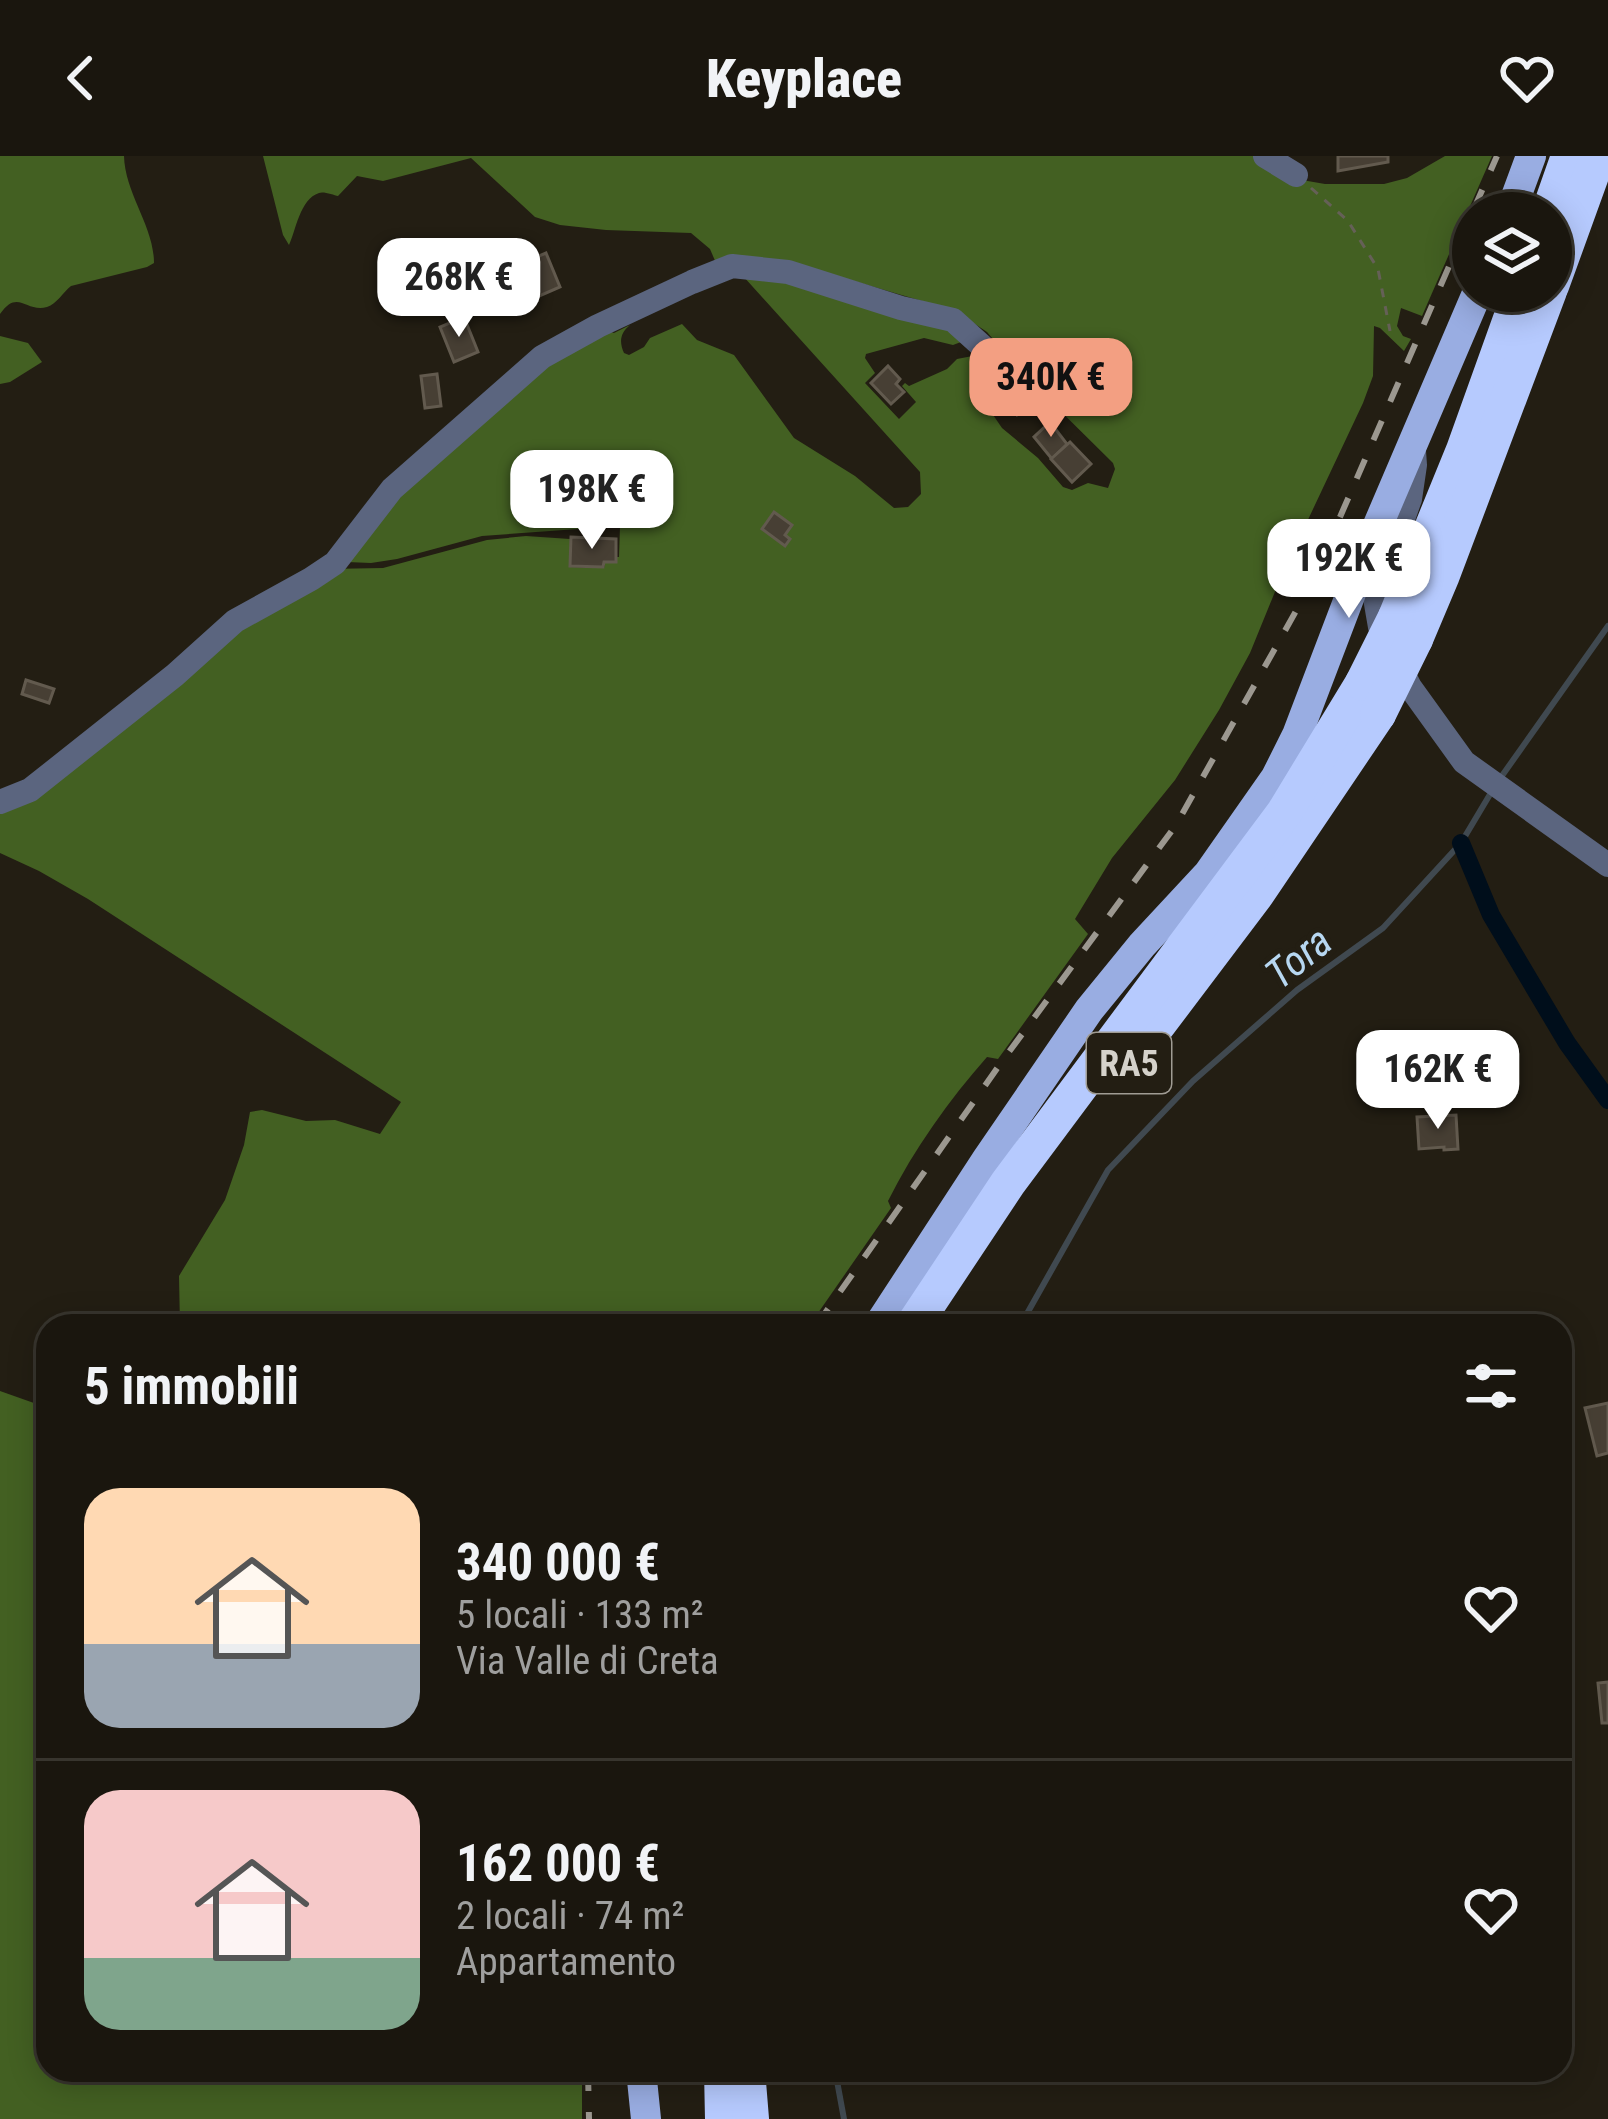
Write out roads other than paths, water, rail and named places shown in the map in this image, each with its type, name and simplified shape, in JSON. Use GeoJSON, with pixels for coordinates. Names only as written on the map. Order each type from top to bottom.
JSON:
{"type":"FeatureCollection","features":[{"type":"Feature","properties":{"kind":"highway"},"geometry":{"type":"LineString","coordinates":[[1557,192],[1570,156]]}},
{"type":"Feature","properties":{"kind":"highway","name":"RA5"},"geometry":{"type":"LineString","coordinates":[[1572,228],[1598,156]]}},
{"type":"Feature","properties":{"kind":"highway","name":"RA5"},"geometry":{"type":"LineString","coordinates":[[1406,628],[1513,312]]}},
{"type":"Feature","properties":{"kind":"highway","name":"RA5"},"geometry":{"type":"LineString","coordinates":[[949,1314],[1030,1191],[1322,802],[1406,628],[1540,312]]}},
{"type":"Feature","properties":{"kind":"highway","name":"RA5"},"geometry":{"type":"LineString","coordinates":[[922,1314],[1008,1183],[1371,699]]}},
{"type":"Feature","properties":{"kind":"highway"},"geometry":{"type":"LineString","coordinates":[[722,2082],[723,2119]]}},
{"type":"Feature","properties":{"kind":"highway"},"geometry":{"type":"LineString","coordinates":[[748,2082],[751,2119]]}},
{"type":"Feature","properties":{"kind":"main road"},"geometry":{"type":"LineString","coordinates":[[1518,192],[1531,156]]}},
{"type":"Feature","properties":{"kind":"main road"},"geometry":{"type":"LineString","coordinates":[[886,1314],[1089,1010],[1208,874],[1276,777],[1469,312]]}},
{"type":"Feature","properties":{"kind":"main road"},"geometry":{"type":"LineString","coordinates":[[642,2082],[646,2119]]}},
{"type":"Feature","properties":{"kind":"street"},"geometry":{"type":"LineString","coordinates":[[1265,156],[1296,175]]}},
{"type":"Feature","properties":{"kind":"street"},"geometry":{"type":"LineString","coordinates":[[0,802],[30,790],[176,675],[235,621],[335,562],[392,489],[542,357],[692,282],[732,266],[788,272],[953,320],[994,357]]}},
{"type":"Feature","properties":{"kind":"street"},"geometry":{"type":"LineString","coordinates":[[1413,440],[1410,499],[1375,598],[1380,627],[1410,687],[1464,762],[1608,865]]}},
{"type":"Feature","properties":{"kind":"waterway","name":"Tora"},"geometry":{"type":"LineString","coordinates":[[1499,780],[1608,626]]}},
{"type":"Feature","properties":{"kind":"waterway","name":"Tora"},"geometry":{"type":"LineString","coordinates":[[1027,1314],[1108,1170],[1193,1081],[1297,990],[1383,928],[1461,843],[1492,791]]}},
{"type":"Feature","properties":{"kind":"waterway"},"geometry":{"type":"LineString","coordinates":[[1461,843],[1491,915],[1567,1043],[1608,1100]]}},
{"type":"Feature","properties":{"kind":"waterway","name":"Tora"},"geometry":{"type":"LineString","coordinates":[[837,2082],[844,2119]]}},
{"type":"Feature","properties":{"kind":"railway"},"geometry":{"type":"LineString","coordinates":[[824,1314],[1176,825],[1310,586],[1497,156]]}},
{"type":"Feature","properties":{"kind":"railway"},"geometry":{"type":"LineString","coordinates":[[588,2082],[589,2119]]}}]}
